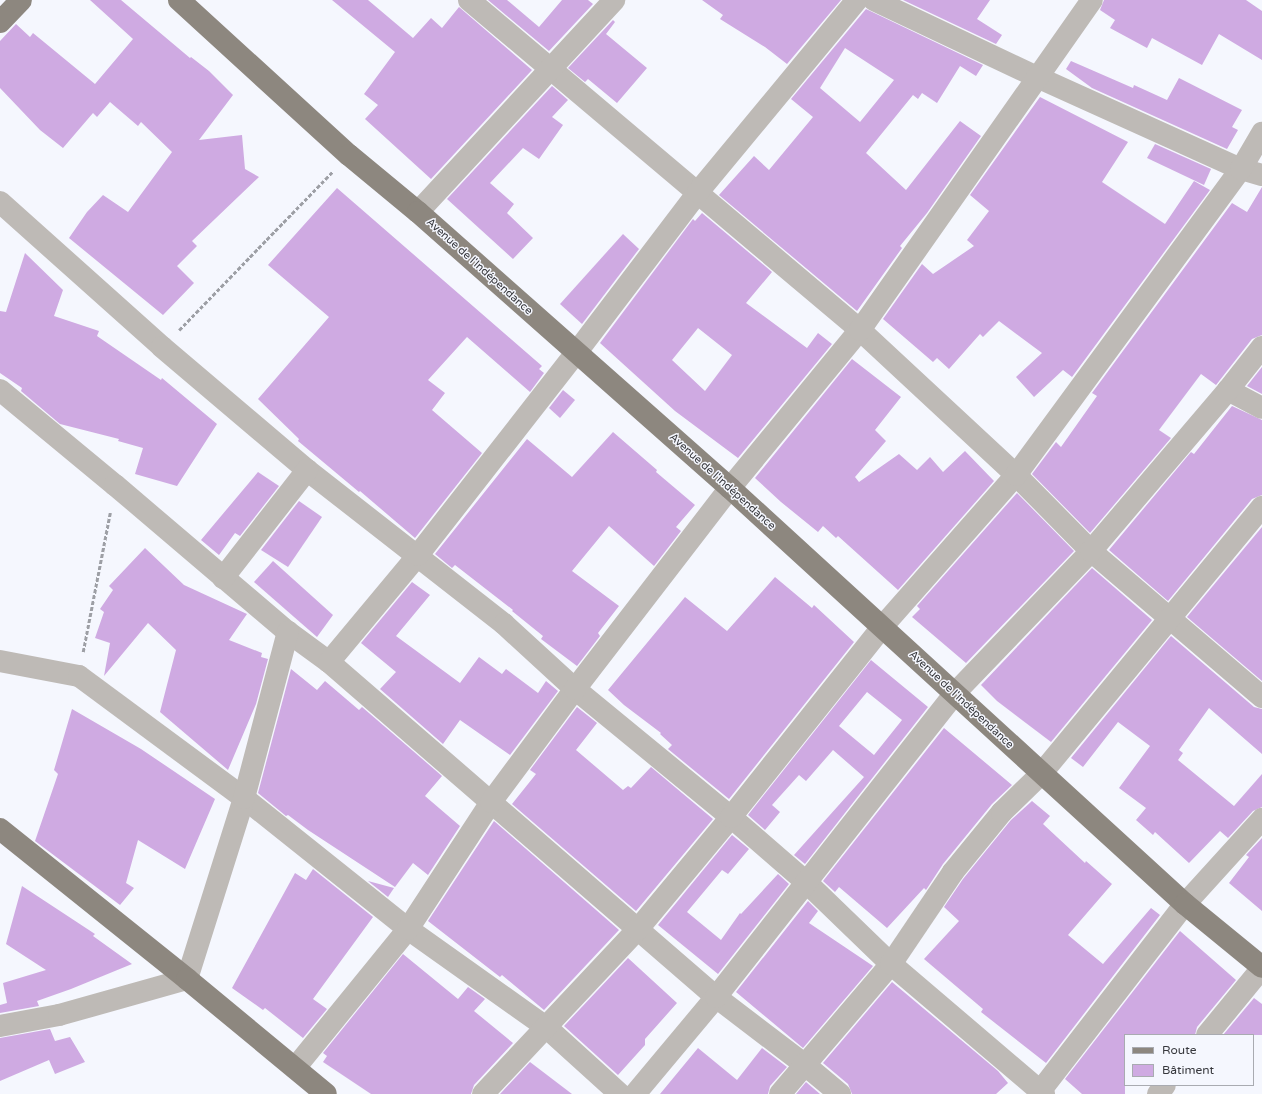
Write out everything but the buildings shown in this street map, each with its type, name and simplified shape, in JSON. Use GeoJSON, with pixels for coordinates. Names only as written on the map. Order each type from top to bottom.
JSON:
{"type":"FeatureCollection","features":[{"type":"Feature","properties":{"kind":"main road"},"geometry":{"type":"LineString","coordinates":[[0,22],[21,0]]}},
{"type":"Feature","properties":{"kind":"main road","name":"Avenue de l'Indépendance"},"geometry":{"type":"LineString","coordinates":[[179,0],[349,155],[418,212],[730,488],[955,693],[1041,774],[1185,904],[1262,968]]}},
{"type":"Feature","properties":{"kind":"main road"},"geometry":{"type":"LineString","coordinates":[[0,829],[187,979],[326,1094]]}},
{"type":"Feature","properties":{"kind":"street"},"geometry":{"type":"LineString","coordinates":[[469,0],[860,330],[1016,474],[1091,551],[1171,617],[1262,697]]}},
{"type":"Feature","properties":{"kind":"street"},"geometry":{"type":"LineString","coordinates":[[418,212],[614,0]]}},
{"type":"Feature","properties":{"kind":"street"},"geometry":{"type":"LineString","coordinates":[[329,662],[418,555],[576,353],[698,192],[857,0]]}},
{"type":"Feature","properties":{"kind":"street"},"geometry":{"type":"LineString","coordinates":[[874,0],[1037,77],[1241,169],[1262,175]]}},
{"type":"Feature","properties":{"kind":"street"},"geometry":{"type":"LineString","coordinates":[[295,1068],[408,929],[491,802],[576,689],[730,488],[860,330],[1092,0]]}},
{"type":"Feature","properties":{"kind":"street"},"geometry":{"type":"LineString","coordinates":[[483,1094],[638,929],[732,817],[882,627],[1016,474],[1241,169],[1262,134]]}},
{"type":"Feature","properties":{"kind":"street"},"geometry":{"type":"LineString","coordinates":[[0,202],[162,347],[307,470],[418,555],[504,624],[576,689],[732,817],[806,882],[891,964],[1041,1093],[1185,904],[1262,819]]}},
{"type":"Feature","properties":{"kind":"street"},"geometry":{"type":"LineString","coordinates":[[635,1094],[716,997],[955,693],[1091,551],[1228,390],[1262,347]]}},
{"type":"Feature","properties":{"kind":"street"},"geometry":{"type":"LineString","coordinates":[[0,390],[115,485],[288,632],[329,662],[716,997],[804,1064],[840,1094]]}},
{"type":"Feature","properties":{"kind":"street"},"geometry":{"type":"LineString","coordinates":[[1228,390],[1262,408]]}},
{"type":"Feature","properties":{"kind":"street"},"geometry":{"type":"LineString","coordinates":[[223,578],[307,470]]}},
{"type":"Feature","properties":{"kind":"street"},"geometry":{"type":"LineString","coordinates":[[780,1094],[804,1064],[891,964],[953,872],[1002,812],[1041,774],[1262,507]]}},
{"type":"Feature","properties":{"kind":"street"},"geometry":{"type":"LineString","coordinates":[[0,1026],[59,1015],[187,979],[244,798],[288,632]]}},
{"type":"Feature","properties":{"kind":"street"},"geometry":{"type":"LineString","coordinates":[[0,661],[79,676],[244,798],[408,929],[546,1027],[620,1094]]}},
{"type":"Feature","properties":{"kind":"street"},"geometry":{"type":"LineString","coordinates":[[1208,1034],[1262,968]]}},
{"type":"Feature","properties":{"kind":"street"},"geometry":{"type":"LineString","coordinates":[[1158,1094],[1164,1086]]}},
{"type":"Feature","properties":{"kind":"path"},"geometry":{"type":"LineString","coordinates":[[162,347],[349,155]]}},
{"type":"Feature","properties":{"kind":"path"},"geometry":{"type":"LineString","coordinates":[[79,676],[115,485]]}}]}
